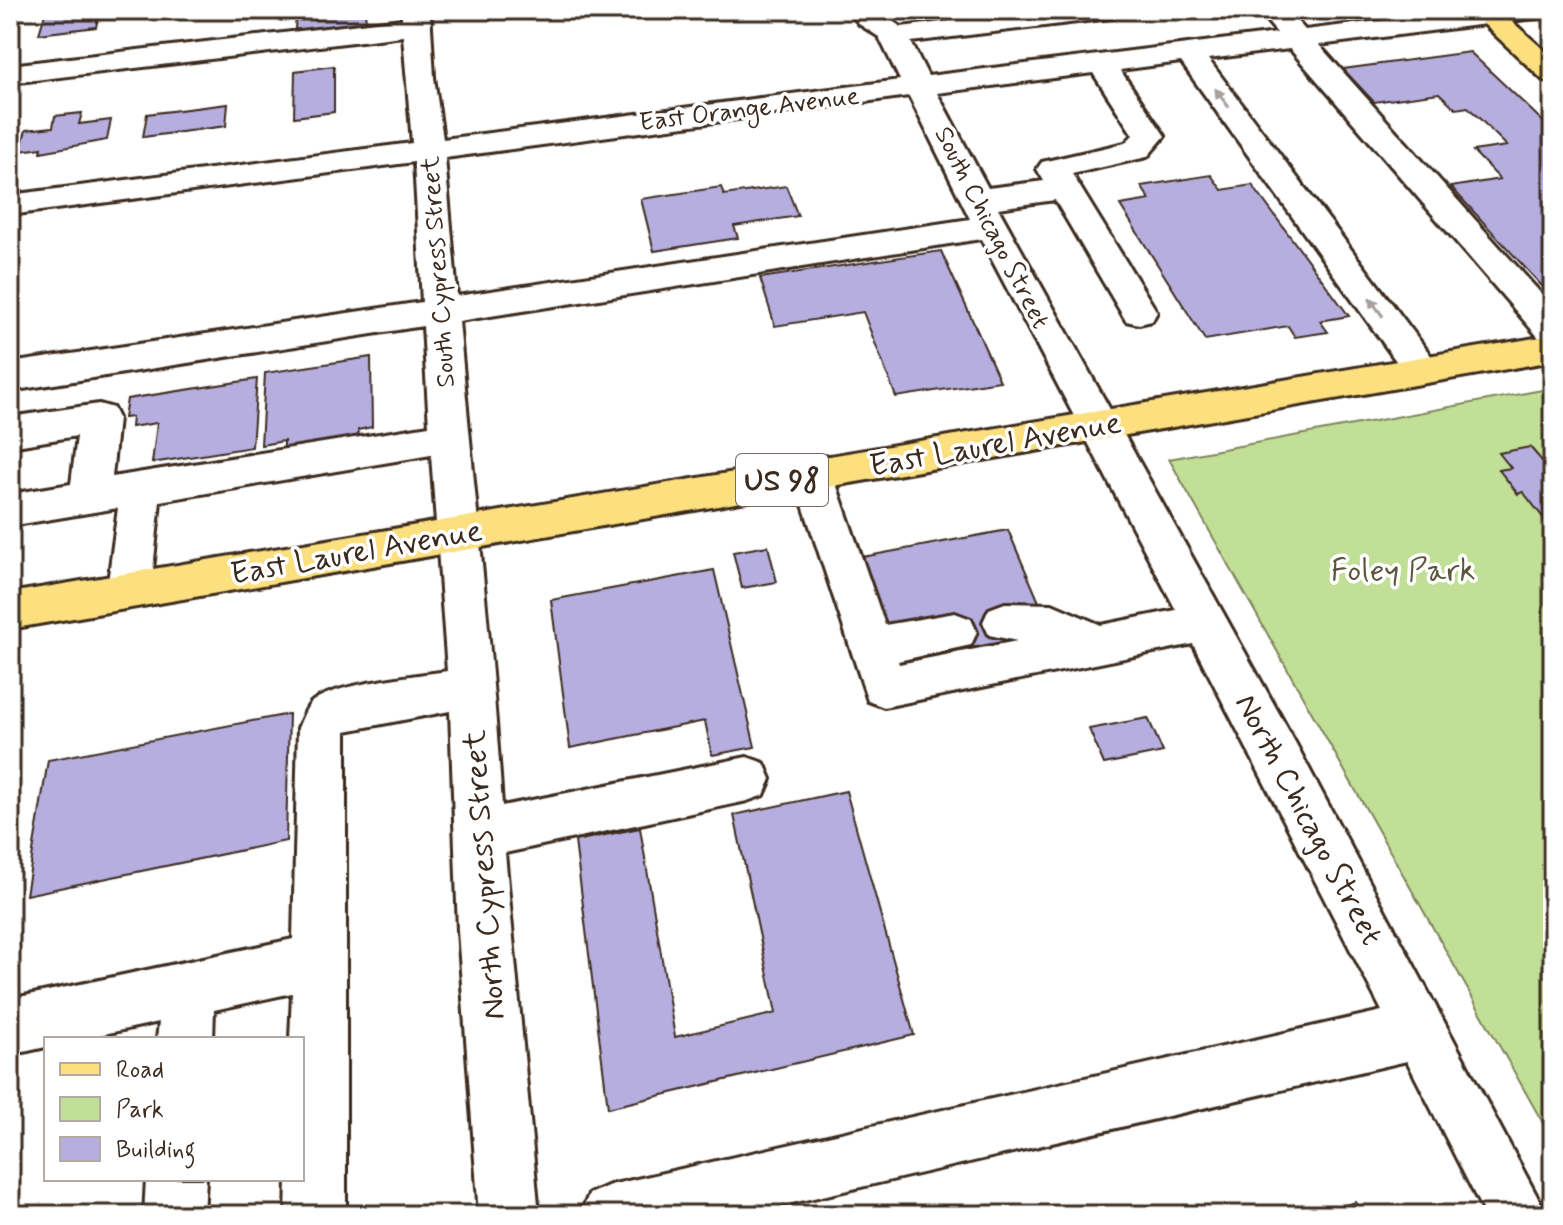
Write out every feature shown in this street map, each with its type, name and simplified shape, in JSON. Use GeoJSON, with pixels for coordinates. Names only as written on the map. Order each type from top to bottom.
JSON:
{"type":"FeatureCollection","features":[{"type":"Feature","properties":{"kind":"main road"},"geometry":{"type":"LineString","coordinates":[[1486,13],[1553,74]]}},
{"type":"Feature","properties":{"kind":"main road","name":"East Laurel Avenue"},"geometry":{"type":"LineString","coordinates":[[10,611],[1553,348]]}},
{"type":"Feature","properties":{"kind":"street"},"geometry":{"type":"LineString","coordinates":[[862,10],[867,20],[891,32],[1111,10]]}},
{"type":"Feature","properties":{"kind":"street"},"geometry":{"type":"LineString","coordinates":[[1272,10],[1553,330]]}},
{"type":"Feature","properties":{"kind":"street","name":"East Orange Avenue"},"geometry":{"type":"LineString","coordinates":[[10,205],[1486,13],[1534,10]]}},
{"type":"Feature","properties":{"kind":"street"},"geometry":{"type":"LineString","coordinates":[[10,74],[416,18]]}},
{"type":"Feature","properties":{"kind":"street","name":"South Cypress Street"},"geometry":{"type":"LineString","coordinates":[[416,18],[429,150],[456,534]]}},
{"type":"Feature","properties":{"kind":"street","name":"South Chicago Street"},"geometry":{"type":"LineString","coordinates":[[891,32],[1097,425]]}},
{"type":"Feature","properties":{"kind":"street"},"geometry":{"type":"LineString","coordinates":[[1188,52],[1422,370]]}},
{"type":"Feature","properties":{"kind":"street"},"geometry":{"type":"LineString","coordinates":[[1101,63],[1149,136],[1136,150],[1053,169],[1139,312]]}},
{"type":"Feature","properties":{"kind":"street"},"geometry":{"type":"LineString","coordinates":[[10,377],[440,311],[985,214],[1065,189]]}},
{"type":"Feature","properties":{"kind":"street"},"geometry":{"type":"LineString","coordinates":[[10,432],[99,418],[90,496]]}},
{"type":"Feature","properties":{"kind":"street","name":"North Chicago Street"},"geometry":{"type":"LineString","coordinates":[[1097,425],[1205,623],[1517,1215]]}},
{"type":"Feature","properties":{"kind":"street"},"geometry":{"type":"LineString","coordinates":[[10,510],[449,437]]}},
{"type":"Feature","properties":{"kind":"street"},"geometry":{"type":"LineString","coordinates":[[813,475],[884,687],[1205,623]]}},
{"type":"Feature","properties":{"kind":"street"},"geometry":{"type":"LineString","coordinates":[[129,590],[141,487]]}},
{"type":"Feature","properties":{"kind":"street","name":"North Cypress Street"},"geometry":{"type":"LineString","coordinates":[[456,534],[509,1215]]}},
{"type":"Feature","properties":{"kind":"street"},"geometry":{"type":"LineString","coordinates":[[1005,622],[1052,623],[1099,644]]}},
{"type":"Feature","properties":{"kind":"street"},"geometry":{"type":"LineString","coordinates":[[871,647],[955,632]]}},
{"type":"Feature","properties":{"kind":"street"},"geometry":{"type":"LineString","coordinates":[[316,1215],[322,728],[329,716],[350,708],[470,687]]}},
{"type":"Feature","properties":{"kind":"street"},"geometry":{"type":"LineString","coordinates":[[479,835],[747,779]]}},
{"type":"Feature","properties":{"kind":"street"},"geometry":{"type":"LineString","coordinates":[[10,1027],[187,1014],[319,960]]}},
{"type":"Feature","properties":{"kind":"street"},"geometry":{"type":"LineString","coordinates":[[610,1215],[1420,1030]]}},
{"type":"Feature","properties":{"kind":"street"},"geometry":{"type":"LineString","coordinates":[[174,1215],[176,1181]]}},
{"type":"Feature","properties":{"kind":"green space","name":"Foley Park"},"geometry":{"type":"Polygon","coordinates":[[[1553,388],[1553,1141],[1169,459],[1553,388]]]}},
{"type":"Feature","properties":{"kind":"building"},"geometry":{"type":"Polygon","coordinates":[[[46,10],[100,10],[96,27],[39,34],[46,10]]]}},
{"type":"Feature","properties":{"kind":"building"},"geometry":{"type":"Polygon","coordinates":[[[296,10],[365,10],[366,22],[295,30],[296,10]]]}},
{"type":"Feature","properties":{"kind":"building"},"geometry":{"type":"Polygon","coordinates":[[[1470,52],[1553,131],[1553,298],[1451,187],[1500,179],[1473,151],[1507,146],[1468,107],[1456,109],[1439,93],[1374,102],[1343,69],[1470,52]]]}},
{"type":"Feature","properties":{"kind":"building"},"geometry":{"type":"Polygon","coordinates":[[[334,66],[334,112],[294,117],[295,71],[334,66]]]}},
{"type":"Feature","properties":{"kind":"building"},"geometry":{"type":"Polygon","coordinates":[[[228,104],[226,126],[143,137],[147,114],[228,104]]]}},
{"type":"Feature","properties":{"kind":"building"},"geometry":{"type":"Polygon","coordinates":[[[82,113],[79,124],[111,120],[107,140],[41,152],[42,148],[20,151],[26,130],[53,127],[55,116],[82,113]]]}},
{"type":"Feature","properties":{"kind":"building"},"geometry":{"type":"Polygon","coordinates":[[[1211,175],[1222,190],[1252,185],[1349,316],[1320,321],[1328,332],[1295,337],[1288,326],[1205,340],[1120,205],[1150,200],[1141,186],[1211,175]]]}},
{"type":"Feature","properties":{"kind":"building"},"geometry":{"type":"Polygon","coordinates":[[[786,186],[798,216],[734,226],[738,238],[654,251],[641,199],[721,187],[724,195],[786,186]]]}},
{"type":"Feature","properties":{"kind":"building"},"geometry":{"type":"Polygon","coordinates":[[[941,251],[1000,381],[896,397],[863,312],[775,326],[760,278],[941,251]]]}},
{"type":"Feature","properties":{"kind":"building"},"geometry":{"type":"Polygon","coordinates":[[[371,357],[372,427],[358,430],[359,439],[284,451],[284,441],[261,445],[265,373],[371,357]]]}},
{"type":"Feature","properties":{"kind":"building"},"geometry":{"type":"Polygon","coordinates":[[[257,379],[252,447],[152,463],[157,423],[131,427],[132,417],[124,418],[127,399],[257,379]]]}},
{"type":"Feature","properties":{"kind":"building"},"geometry":{"type":"Polygon","coordinates":[[[1530,447],[1542,461],[1553,459],[1553,530],[1523,492],[1518,494],[1499,470],[1511,468],[1499,453],[1530,447]]]}},
{"type":"Feature","properties":{"kind":"building"},"geometry":{"type":"Polygon","coordinates":[[[1008,530],[1039,602],[1000,610],[1017,651],[966,662],[950,620],[882,633],[857,558],[1008,530]]]}},
{"type":"Feature","properties":{"kind":"building"},"geometry":{"type":"Polygon","coordinates":[[[768,546],[777,582],[742,588],[733,552],[768,546]]]}},
{"type":"Feature","properties":{"kind":"building"},"geometry":{"type":"Polygon","coordinates":[[[714,570],[755,747],[712,755],[705,721],[570,748],[551,600],[714,570]]]}},
{"type":"Feature","properties":{"kind":"building"},"geometry":{"type":"Polygon","coordinates":[[[289,714],[286,841],[26,895],[48,760],[289,714]]]}},
{"type":"Feature","properties":{"kind":"building"},"geometry":{"type":"Polygon","coordinates":[[[1148,718],[1163,752],[1104,764],[1089,729],[1148,718]]]}},
{"type":"Feature","properties":{"kind":"building"},"geometry":{"type":"Polygon","coordinates":[[[846,791],[914,1035],[608,1108],[575,841],[640,828],[675,1037],[776,1013],[734,815],[846,791]]]}},
{"type":"Feature","properties":{"kind":"building"},"geometry":{"type":"Polygon","coordinates":[[[1356,1202],[1362,1215],[1309,1215],[1356,1202]]]}}]}
